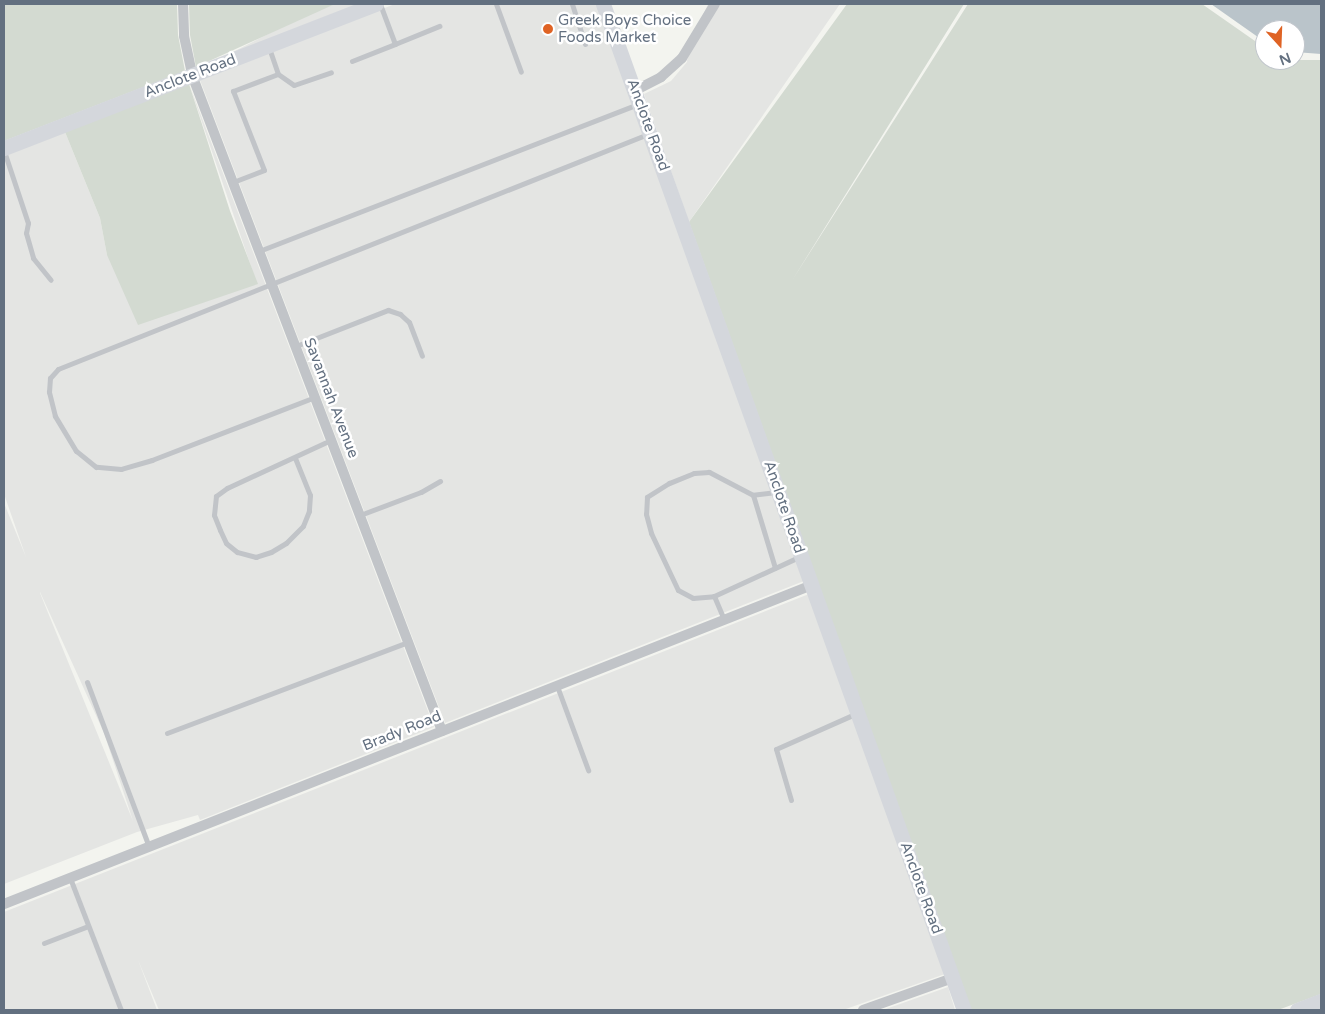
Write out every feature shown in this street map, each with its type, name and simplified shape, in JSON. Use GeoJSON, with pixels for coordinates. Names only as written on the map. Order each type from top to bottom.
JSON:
{"type":"FeatureCollection","features":[{"type":"Feature","properties":{"kind":"street","name":"Savannah Avenue"},"geometry":{"type":"LineString","coordinates":[[183,4],[184,36],[192,76],[442,731]]}},
{"type":"Feature","properties":{"kind":"street","name":"Anclote Road"},"geometry":{"type":"LineString","coordinates":[[4,150],[378,4]]}},
{"type":"Feature","properties":{"kind":"street","name":"Anclote Road"},"geometry":{"type":"LineString","coordinates":[[603,4],[651,132],[964,1010]]}},
{"type":"Feature","properties":{"kind":"street"},"geometry":{"type":"LineString","coordinates":[[638,96],[682,58],[715,4]]}},
{"type":"Feature","properties":{"kind":"street","name":"Brady Road"},"geometry":{"type":"LineString","coordinates":[[4,904],[812,585]]}},
{"type":"Feature","properties":{"kind":"street"},"geometry":{"type":"LineString","coordinates":[[863,1010],[953,978]]}},
{"type":"Feature","properties":{"kind":"street"},"geometry":{"type":"LineString","coordinates":[[1297,1010],[1321,1001]]}},
{"type":"Feature","properties":{"kind":"lane"},"geometry":{"type":"LineString","coordinates":[[378,4],[395,44]]}},
{"type":"Feature","properties":{"kind":"lane"},"geometry":{"type":"LineString","coordinates":[[496,4],[521,72]]}},
{"type":"Feature","properties":{"kind":"lane"},"geometry":{"type":"LineString","coordinates":[[572,4],[585,44]]}},
{"type":"Feature","properties":{"kind":"lane"},"geometry":{"type":"LineString","coordinates":[[352,61],[439,26]]}},
{"type":"Feature","properties":{"kind":"lane"},"geometry":{"type":"LineString","coordinates":[[268,46],[278,74],[294,85],[331,72]]}},
{"type":"Feature","properties":{"kind":"lane"},"geometry":{"type":"LineString","coordinates":[[233,183],[264,170],[233,91],[278,74]]}},
{"type":"Feature","properties":{"kind":"lane"},"geometry":{"type":"LineString","coordinates":[[259,252],[638,96]]}},
{"type":"Feature","properties":{"kind":"lane"},"geometry":{"type":"LineString","coordinates":[[314,397],[266,413],[152,460],[122,468],[96,467],[76,451],[55,416],[49,392],[50,378],[58,369],[651,132]]}},
{"type":"Feature","properties":{"kind":"lane"},"geometry":{"type":"LineString","coordinates":[[4,150],[28,223],[26,233],[33,258],[51,280]]}},
{"type":"Feature","properties":{"kind":"lane"},"geometry":{"type":"LineString","coordinates":[[295,346],[388,310],[400,314],[409,322],[422,356]]}},
{"type":"Feature","properties":{"kind":"lane"},"geometry":{"type":"LineString","coordinates":[[295,458],[310,495],[309,511],[302,526],[294,537],[271,552],[256,557],[237,552],[226,543],[214,515],[216,496],[227,488],[331,440]]}},
{"type":"Feature","properties":{"kind":"lane"},"geometry":{"type":"LineString","coordinates":[[779,492],[754,494],[709,472],[694,472],[677,479],[648,497],[646,514],[650,533],[678,590],[693,598],[714,596],[802,556]]}},
{"type":"Feature","properties":{"kind":"lane"},"geometry":{"type":"LineString","coordinates":[[360,515],[421,492],[440,481]]}},
{"type":"Feature","properties":{"kind":"lane"},"geometry":{"type":"LineString","coordinates":[[754,494],[775,568]]}},
{"type":"Feature","properties":{"kind":"lane"},"geometry":{"type":"LineString","coordinates":[[714,596],[724,620]]}},
{"type":"Feature","properties":{"kind":"lane"},"geometry":{"type":"LineString","coordinates":[[167,733],[408,642]]}},
{"type":"Feature","properties":{"kind":"lane"},"geometry":{"type":"LineString","coordinates":[[87,682],[149,847]]}},
{"type":"Feature","properties":{"kind":"lane"},"geometry":{"type":"LineString","coordinates":[[557,686],[588,770]]}},
{"type":"Feature","properties":{"kind":"lane"},"geometry":{"type":"LineString","coordinates":[[791,800],[776,749],[858,713]]}},
{"type":"Feature","properties":{"kind":"lane"},"geometry":{"type":"LineString","coordinates":[[70,878],[121,1010]]}},
{"type":"Feature","properties":{"kind":"lane"},"geometry":{"type":"LineString","coordinates":[[44,943],[88,926]]}},
{"type":"Feature","properties":{"kind":"shaded area"},"geometry":{"type":"Polygon","coordinates":[[[4,4],[177,4],[178,35],[185,71],[4,141],[4,4]]]}},
{"type":"Feature","properties":{"kind":"shaded area"},"geometry":{"type":"Polygon","coordinates":[[[189,4],[335,4],[196,67],[190,35],[189,4]]]}},
{"type":"Feature","properties":{"kind":"shaded area"},"geometry":{"type":"Polygon","coordinates":[[[335,4],[358,4],[227,55],[305,15],[335,4]]]}},
{"type":"Feature","properties":{"kind":"shaded area"},"geometry":{"type":"Polygon","coordinates":[[[395,4],[597,4],[804,581],[445,723],[200,80],[395,4]]]}},
{"type":"Feature","properties":{"kind":"shaded area"},"geometry":{"type":"Polygon","coordinates":[[[708,4],[840,4],[689,222],[644,94],[671,81],[687,62],[688,48],[708,4]]]}},
{"type":"Feature","properties":{"kind":"shaded area"},"geometry":{"type":"Polygon","coordinates":[[[847,4],[964,4],[793,279],[968,4],[1202,4],[1255,41],[1255,70],[1305,70],[1305,60],[1321,60],[1321,994],[1278,1010],[971,1010],[689,222],[847,4]]]}},
{"type":"Feature","properties":{"kind":"shaded area"},"geometry":{"type":"Polygon","coordinates":[[[1211,4],[1321,4],[1321,54],[1305,53],[1305,20],[1255,20],[1255,35],[1211,4]]]}},
{"type":"Feature","properties":{"kind":"shaded area"},"geometry":{"type":"Polygon","coordinates":[[[189,84],[434,727],[200,820],[198,815],[137,832],[4,884],[4,503],[26,557],[4,494],[4,156],[65,132],[100,218],[107,255],[257,284],[189,84]],[[40,592],[133,821],[104,733],[40,592]]]}},
{"type":"Feature","properties":{"kind":"shaded area"},"geometry":{"type":"Polygon","coordinates":[[[189,84],[230,211],[258,284],[138,325],[107,255],[100,218],[65,132],[189,84]]]}},
{"type":"Feature","properties":{"kind":"shaded area"},"geometry":{"type":"Polygon","coordinates":[[[809,594],[945,974],[843,1010],[159,1010],[138,960],[157,1010],[4,1010],[4,912],[809,594]]]}},
{"type":"Feature","properties":{"kind":"shaded area"},"geometry":{"type":"Polygon","coordinates":[[[948,987],[955,1010],[883,1010],[948,987]]]}},
{"type":"Feature","properties":{"kind":"place","name":"Greek Boys Choice Foods Market"},"geometry":{"type":"Point","coordinates":[548,29]}}]}
